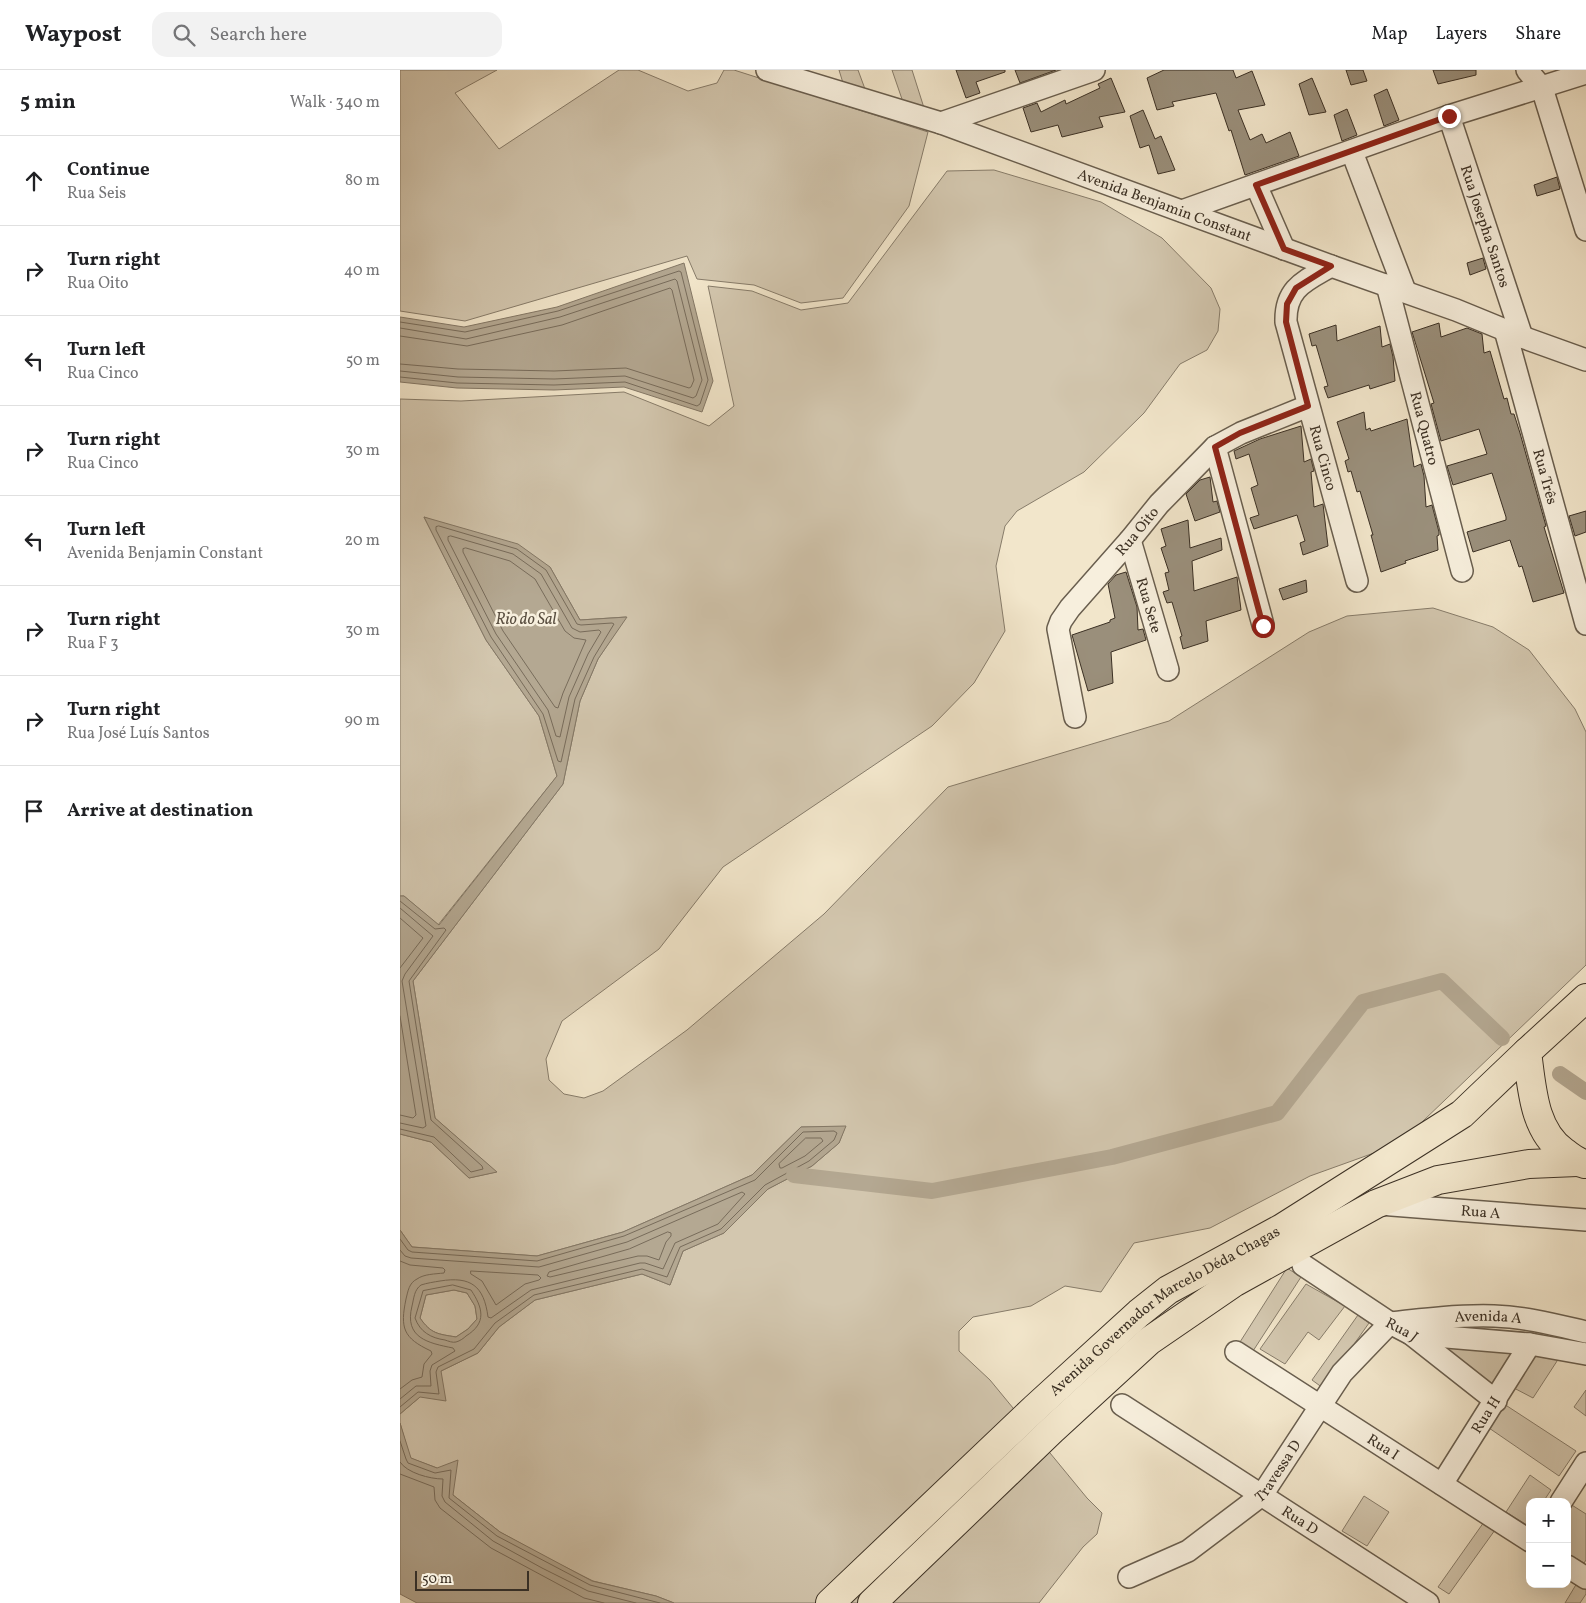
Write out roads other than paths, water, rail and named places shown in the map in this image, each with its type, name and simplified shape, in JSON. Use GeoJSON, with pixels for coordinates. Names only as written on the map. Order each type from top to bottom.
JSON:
{"type":"FeatureCollection","features":[{"type":"Feature","properties":{"kind":"main road","name":"Avenida Governador Marcelo Déda Chagas"},"geometry":{"type":"LineString","coordinates":[[830,1603],[1035,1408],[1139,1313],[1168,1290],[1282,1228],[1462,1114],[1526,1052],[1586,998]]}},
{"type":"Feature","properties":{"kind":"main road"},"geometry":{"type":"LineString","coordinates":[[1526,1052],[1534,1103],[1542,1126],[1557,1147],[1582,1163]]}},
{"type":"Feature","properties":{"kind":"main road","name":"Avenida Governador Marcelo Déda Chagas"},"geometry":{"type":"LineString","coordinates":[[872,1603],[1052,1430],[1149,1342],[1234,1282],[1376,1204],[1438,1180],[1529,1164],[1582,1163]]}},
{"type":"Feature","properties":{"kind":"street","name":"Avenida Benjamin Constant"},"geometry":{"type":"LineString","coordinates":[[767,70],[941,123],[1456,310],[1586,360]]}},
{"type":"Feature","properties":{"kind":"street"},"geometry":{"type":"LineString","coordinates":[[941,123],[1094,70]]}},
{"type":"Feature","properties":{"kind":"street"},"geometry":{"type":"LineString","coordinates":[[1527,70],[1542,88],[1586,230]]}},
{"type":"Feature","properties":{"kind":"street"},"geometry":{"type":"LineString","coordinates":[[1182,211],[1449,116],[1586,73]]}},
{"type":"Feature","properties":{"kind":"street","name":"Rua Josepha Santos"},"geometry":{"type":"LineString","coordinates":[[1449,116],[1514,333]]}},
{"type":"Feature","properties":{"kind":"street","name":"Rua Quatro"},"geometry":{"type":"LineString","coordinates":[[1352,152],[1396,288],[1462,571]]}},
{"type":"Feature","properties":{"kind":"street"},"geometry":{"type":"LineString","coordinates":[[1256,185],[1284,249]]}},
{"type":"Feature","properties":{"kind":"street","name":"Rua Cinco"},"geometry":{"type":"LineString","coordinates":[[1331,266],[1296,288],[1287,304],[1286,322],[1357,581]]}},
{"type":"Feature","properties":{"kind":"street","name":"Rua Três"},"geometry":{"type":"LineString","coordinates":[[1514,333],[1586,624]]}},
{"type":"Feature","properties":{"kind":"street","name":"Rua Oito"},"geometry":{"type":"LineString","coordinates":[[1075,717],[1058,629],[1070,608],[1159,504],[1215,447],[1240,433],[1308,406]]}},
{"type":"Feature","properties":{"kind":"street"},"geometry":{"type":"LineString","coordinates":[[1215,447],[1263,626]]}},
{"type":"Feature","properties":{"kind":"street","name":"Rua Sete"},"geometry":{"type":"LineString","coordinates":[[1130,540],[1168,670]]}},
{"type":"Feature","properties":{"kind":"street","name":"Rua A"},"geometry":{"type":"LineString","coordinates":[[1376,1204],[1586,1220]]}},
{"type":"Feature","properties":{"kind":"street","name":"Rua J"},"geometry":{"type":"LineString","coordinates":[[1303,1265],[1390,1323],[1411,1334],[1496,1401]]}},
{"type":"Feature","properties":{"kind":"street","name":"Avenida A"},"geometry":{"type":"LineString","coordinates":[[1390,1323],[1436,1318],[1495,1316],[1546,1322],[1586,1332]]}},
{"type":"Feature","properties":{"kind":"street","name":"Travessa D"},"geometry":{"type":"LineString","coordinates":[[1129,1577],[1188,1551],[1262,1495],[1342,1373],[1390,1323]]}},
{"type":"Feature","properties":{"kind":"street","name":"Avenida A"},"geometry":{"type":"LineString","coordinates":[[1411,1334],[1530,1344],[1586,1354]]}},
{"type":"Feature","properties":{"kind":"street","name":"Rua H"},"geometry":{"type":"LineString","coordinates":[[1442,1484],[1496,1401],[1530,1344]]}},
{"type":"Feature","properties":{"kind":"street","name":"Rua I"},"geometry":{"type":"LineString","coordinates":[[1236,1352],[1526,1538]]}},
{"type":"Feature","properties":{"kind":"street","name":"Rua D"},"geometry":{"type":"LineString","coordinates":[[1122,1405],[1428,1603]]}},
{"type":"Feature","properties":{"kind":"street"},"geometry":{"type":"LineString","coordinates":[[1564,1498],[1586,1464]]}},
{"type":"Feature","properties":{"kind":"street"},"geometry":{"type":"LineString","coordinates":[[1571,1569],[1586,1578]]}},
{"type":"Feature","properties":{"kind":"water"},"geometry":{"type":"Polygon","coordinates":[[[684,263],[713,381],[702,412],[624,387],[554,390],[457,388],[400,382],[400,317],[464,327],[557,307],[684,263]]]}},
{"type":"Feature","properties":{"kind":"water","name":"Rio do Sal"},"geometry":{"type":"Polygon","coordinates":[[[424,517],[518,544],[550,567],[580,620],[627,617],[598,659],[580,701],[563,784],[413,981],[435,1118],[497,1172],[469,1178],[431,1142],[400,1134],[400,896],[404,896],[439,925],[557,776],[539,716],[486,640],[424,517]]]}},
{"type":"Feature","properties":{"kind":"water"},"geometry":{"type":"Polygon","coordinates":[[[846,1126],[839,1143],[812,1166],[768,1189],[724,1233],[683,1251],[670,1285],[642,1274],[535,1300],[499,1327],[478,1353],[441,1371],[446,1401],[420,1397],[400,1414],[400,1230],[412,1247],[537,1256],[623,1232],[752,1175],[801,1127],[846,1126]],[[454,1290],[426,1295],[420,1318],[431,1330],[456,1337],[468,1329],[477,1319],[475,1306],[467,1293],[454,1290]]]}},
{"type":"Feature","properties":{"kind":"water"},"geometry":{"type":"Polygon","coordinates":[[[400,1423],[411,1458],[437,1468],[458,1460],[453,1495],[500,1532],[592,1581],[656,1596],[674,1603],[417,1603],[400,1594],[400,1423]]]}},
{"type":"Feature","properties":{"kind":"waterway"},"geometry":{"type":"LineString","coordinates":[[794,1175],[932,1191],[1112,1157],[1277,1113],[1363,1002],[1442,981],[1502,1038]]}},
{"type":"Feature","properties":{"kind":"waterway"},"geometry":{"type":"LineString","coordinates":[[1560,1074],[1586,1092]]}}]}
